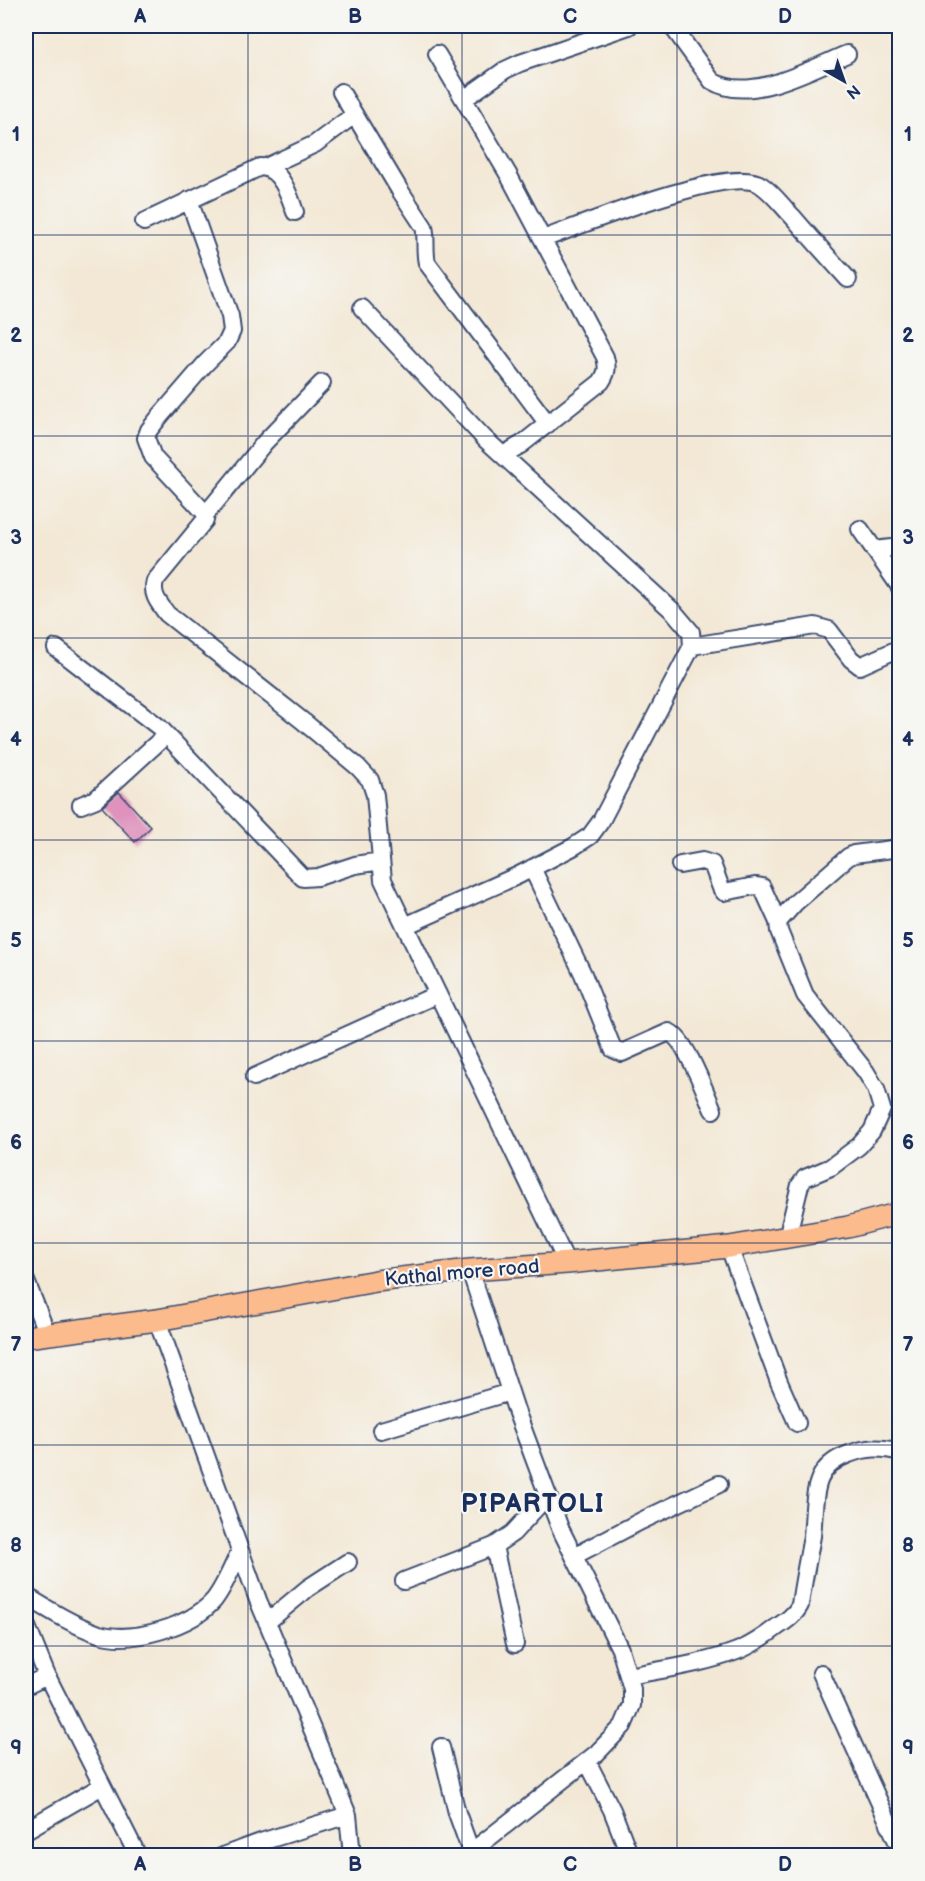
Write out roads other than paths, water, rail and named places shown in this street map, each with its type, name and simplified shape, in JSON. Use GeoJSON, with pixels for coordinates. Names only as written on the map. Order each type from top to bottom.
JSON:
{"type":"FeatureCollection","features":[{"type":"Feature","properties":{"kind":"main road","name":"Kathal more road"},"geometry":{"type":"LineString","coordinates":[[26,1337],[157,1320],[376,1281],[470,1270],[567,1263],[787,1238],[848,1227],[900,1213]]}},
{"type":"Feature","properties":{"kind":"street"},"geometry":{"type":"LineString","coordinates":[[464,99],[505,70],[520,63],[629,26]]}},
{"type":"Feature","properties":{"kind":"street"},"geometry":{"type":"LineString","coordinates":[[672,26],[712,81],[732,89],[757,88],[775,83],[847,54]]}},
{"type":"Feature","properties":{"kind":"street"},"geometry":{"type":"LineString","coordinates":[[437,54],[508,174],[608,366],[601,382],[522,444],[503,456]]}},
{"type":"Feature","properties":{"kind":"street"},"geometry":{"type":"LineString","coordinates":[[341,92],[424,227],[427,263],[548,424]]}},
{"type":"Feature","properties":{"kind":"street"},"geometry":{"type":"LineString","coordinates":[[144,222],[252,170],[266,167],[315,144],[354,115]]}},
{"type":"Feature","properties":{"kind":"street"},"geometry":{"type":"LineString","coordinates":[[266,167],[286,188],[295,212]]}},
{"type":"Feature","properties":{"kind":"street"},"geometry":{"type":"LineString","coordinates":[[543,239],[672,192],[740,180],[754,181],[777,199],[848,279]]}},
{"type":"Feature","properties":{"kind":"street"},"geometry":{"type":"LineString","coordinates":[[189,200],[230,316],[232,331],[227,342],[205,364],[149,430],[146,442],[153,457],[206,514]]}},
{"type":"Feature","properties":{"kind":"street"},"geometry":{"type":"LineString","coordinates":[[362,308],[485,439],[668,606],[691,632],[692,646],[601,821],[590,836],[532,868],[405,926]]}},
{"type":"Feature","properties":{"kind":"street"},"geometry":{"type":"LineString","coordinates":[[322,383],[266,442],[206,514],[205,520],[155,581],[153,589],[155,597],[167,614],[358,766],[370,780],[375,795],[383,880],[567,1263]]}},
{"type":"Feature","properties":{"kind":"street"},"geometry":{"type":"LineString","coordinates":[[860,529],[900,587]]}},
{"type":"Feature","properties":{"kind":"street"},"geometry":{"type":"LineString","coordinates":[[874,550],[900,547]]}},
{"type":"Feature","properties":{"kind":"street"},"geometry":{"type":"LineString","coordinates":[[692,646],[815,626],[829,630],[851,659],[860,666],[900,648]]}},
{"type":"Feature","properties":{"kind":"street"},"geometry":{"type":"LineString","coordinates":[[56,648],[159,727],[303,878],[318,877],[355,865],[381,861]]}},
{"type":"Feature","properties":{"kind":"street"},"geometry":{"type":"LineString","coordinates":[[81,806],[96,799],[166,735]]}},
{"type":"Feature","properties":{"kind":"street"},"geometry":{"type":"LineString","coordinates":[[778,922],[848,857],[854,854],[900,848]]}},
{"type":"Feature","properties":{"kind":"street"},"geometry":{"type":"LineString","coordinates":[[680,866],[702,861],[712,864],[724,892],[755,886],[762,887],[778,922],[779,931],[805,995],[866,1072],[878,1095],[882,1109],[872,1131],[859,1146],[831,1167],[806,1178],[800,1185],[787,1238]]}},
{"type":"Feature","properties":{"kind":"street"},"geometry":{"type":"LineString","coordinates":[[532,868],[583,974],[613,1049],[622,1053],[669,1032],[677,1036],[713,1110]]}},
{"type":"Feature","properties":{"kind":"street"},"geometry":{"type":"LineString","coordinates":[[254,1077],[438,994]]}},
{"type":"Feature","properties":{"kind":"street"},"geometry":{"type":"LineString","coordinates":[[729,1246],[779,1382],[797,1423]]}},
{"type":"Feature","properties":{"kind":"street"},"geometry":{"type":"LineString","coordinates":[[441,1747],[469,1854],[587,1761],[623,1726],[632,1705],[632,1689],[620,1648],[560,1528],[510,1392],[470,1270]]}},
{"type":"Feature","properties":{"kind":"street"},"geometry":{"type":"LineString","coordinates":[[26,1281],[47,1334]]}},
{"type":"Feature","properties":{"kind":"street"},"geometry":{"type":"LineString","coordinates":[[157,1320],[267,1622],[348,1815],[352,1856]]}},
{"type":"Feature","properties":{"kind":"street"},"geometry":{"type":"LineString","coordinates":[[381,1430],[510,1392]]}},
{"type":"Feature","properties":{"kind":"street"},"geometry":{"type":"LineString","coordinates":[[629,1676],[691,1665],[739,1651],[786,1621],[800,1605],[817,1491],[824,1469],[835,1459],[860,1450],[885,1448],[900,1452]]}},
{"type":"Feature","properties":{"kind":"street"},"geometry":{"type":"LineString","coordinates":[[574,1556],[719,1484]]}},
{"type":"Feature","properties":{"kind":"street"},"geometry":{"type":"LineString","coordinates":[[404,1581],[494,1546],[513,1533],[548,1495]]}},
{"type":"Feature","properties":{"kind":"street"},"geometry":{"type":"LineString","coordinates":[[494,1546],[515,1644]]}},
{"type":"Feature","properties":{"kind":"street"},"geometry":{"type":"LineString","coordinates":[[26,1596],[70,1622],[101,1634],[124,1637],[173,1627],[199,1614],[213,1600],[240,1551]]}},
{"type":"Feature","properties":{"kind":"street"},"geometry":{"type":"LineString","coordinates":[[267,1622],[308,1588],[348,1562]]}},
{"type":"Feature","properties":{"kind":"street"},"geometry":{"type":"LineString","coordinates":[[26,1624],[47,1676],[138,1856]]}},
{"type":"Feature","properties":{"kind":"street"},"geometry":{"type":"LineString","coordinates":[[821,1673],[900,1848]]}},
{"type":"Feature","properties":{"kind":"street"},"geometry":{"type":"LineString","coordinates":[[26,1686],[47,1676]]}},
{"type":"Feature","properties":{"kind":"street"},"geometry":{"type":"LineString","coordinates":[[587,1761],[612,1810],[630,1856]]}},
{"type":"Feature","properties":{"kind":"street"},"geometry":{"type":"LineString","coordinates":[[26,1830],[102,1786]]}},
{"type":"Feature","properties":{"kind":"street"},"geometry":{"type":"LineString","coordinates":[[223,1856],[348,1815]]}},
{"type":"Feature","properties":{"kind":"district","name":"PIPARTOLI"},"geometry":{"type":"Point","coordinates":[533,1504]}}]}
